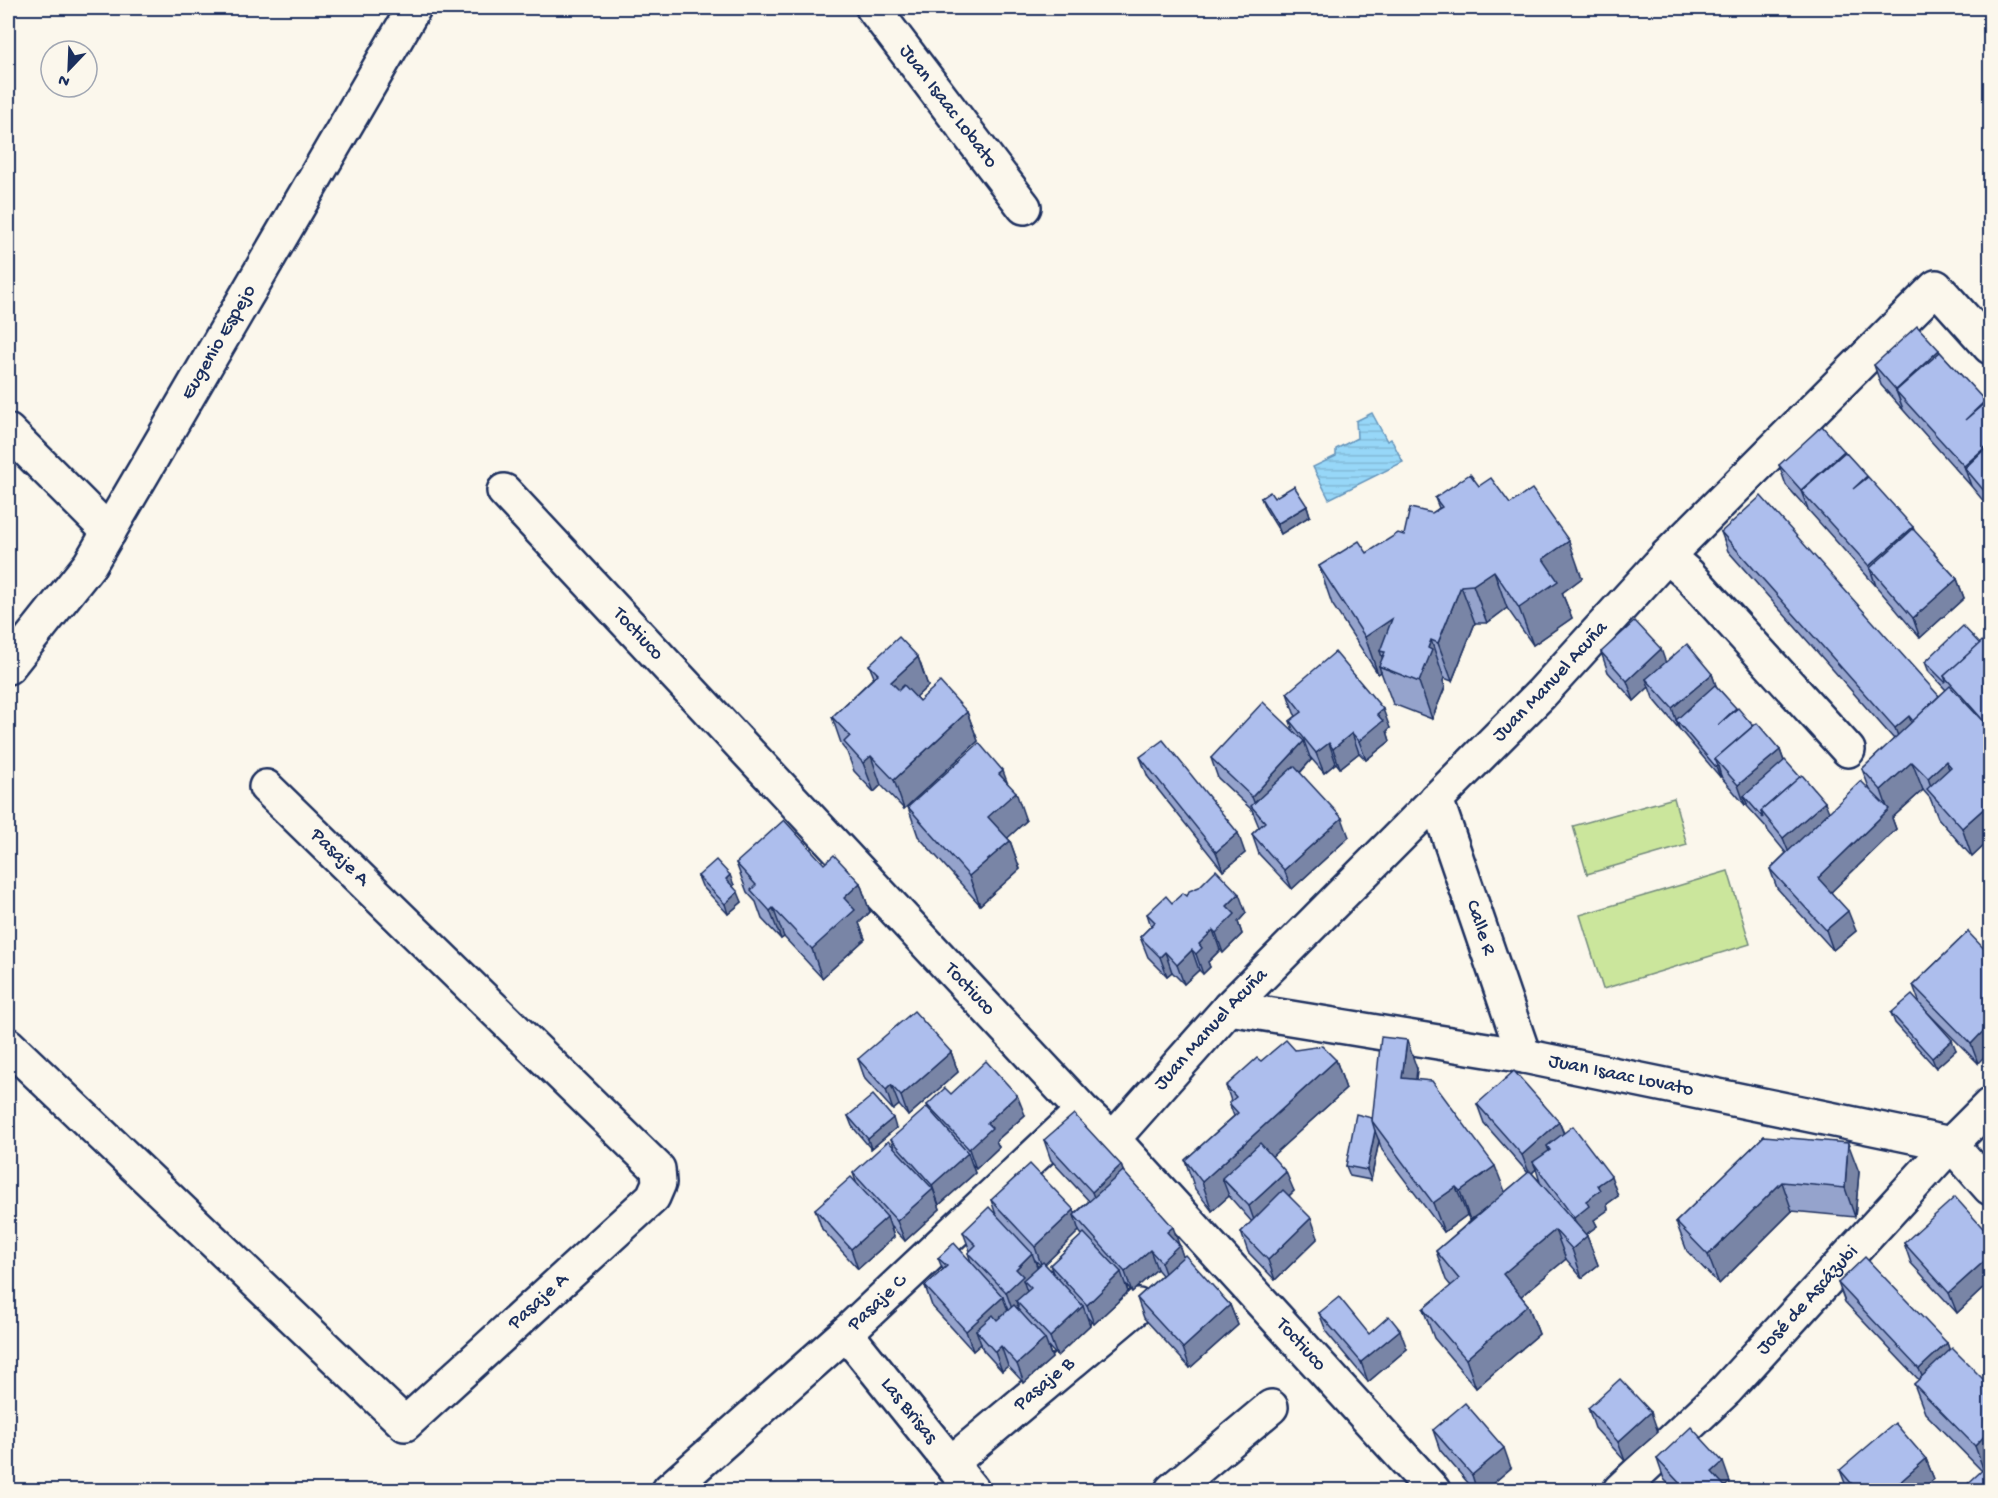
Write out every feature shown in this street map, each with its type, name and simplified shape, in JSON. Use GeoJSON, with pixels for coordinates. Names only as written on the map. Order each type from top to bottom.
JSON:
{"type":"FeatureCollection","features":[{"type":"Feature","properties":{"kind":"street","name":"Eugenio Espejo"},"geometry":{"type":"LineString","coordinates":[[8,666],[90,564],[414,8]]}},
{"type":"Feature","properties":{"kind":"street","name":"Juan Isaac Lobato"},"geometry":{"type":"LineString","coordinates":[[873,8],[1024,207]]}},
{"type":"Feature","properties":{"kind":"street","name":"Juan Manuel Acuña"},"geometry":{"type":"LineString","coordinates":[[1113,1140],[1229,1008],[1541,694],[1668,556],[1936,287],[1990,347]]}},
{"type":"Feature","properties":{"kind":"street"},"geometry":{"type":"LineString","coordinates":[[8,431],[109,532]]}},
{"type":"Feature","properties":{"kind":"street","name":"Toctiuco"},"geometry":{"type":"LineString","coordinates":[[504,491],[1083,1111],[1113,1140],[1433,1491]]}},
{"type":"Feature","properties":{"kind":"street"},"geometry":{"type":"LineString","coordinates":[[1668,556],[1689,575],[1848,750]]}},
{"type":"Feature","properties":{"kind":"street","name":"Pasaje A"},"geometry":{"type":"LineString","coordinates":[[8,1045],[405,1424],[653,1197],[659,1183],[658,1169],[267,787]]}},
{"type":"Feature","properties":{"kind":"street","name":"Calle R"},"geometry":{"type":"LineString","coordinates":[[1436,799],[1524,1056]]}},
{"type":"Feature","properties":{"kind":"street","name":"Juan Isaac Lovato"},"geometry":{"type":"LineString","coordinates":[[1229,1008],[1524,1056],[1951,1144]]}},
{"type":"Feature","properties":{"kind":"street","name":"José de Ascázubi"},"geometry":{"type":"LineString","coordinates":[[1620,1491],[1726,1390],[1951,1144],[1990,1105]]}},
{"type":"Feature","properties":{"kind":"street","name":"Pasaje C"},"geometry":{"type":"LineString","coordinates":[[669,1491],[846,1333],[1083,1111]]}},
{"type":"Feature","properties":{"kind":"street"},"geometry":{"type":"LineString","coordinates":[[1951,1144],[1990,1188]]}},
{"type":"Feature","properties":{"kind":"street","name":"Pasaje B"},"geometry":{"type":"LineString","coordinates":[[951,1463],[1138,1306]]}},
{"type":"Feature","properties":{"kind":"street","name":"Las Brisas"},"geometry":{"type":"LineString","coordinates":[[846,1333],[972,1491]]}},
{"type":"Feature","properties":{"kind":"street"},"geometry":{"type":"LineString","coordinates":[[1172,1491],[1271,1407]]}},
{"type":"Feature","properties":{"kind":"green space"},"geometry":{"type":"Polygon","coordinates":[[[1674,798],[1687,845],[1587,874],[1573,826],[1674,798]]]}},
{"type":"Feature","properties":{"kind":"green space"},"geometry":{"type":"Polygon","coordinates":[[[1728,871],[1750,944],[1603,989],[1580,915],[1728,871]]]}},
{"type":"Feature","properties":{"kind":"water"},"geometry":{"type":"Polygon","coordinates":[[[1372,413],[1387,441],[1391,439],[1403,462],[1329,499],[1313,467],[1336,456],[1336,449],[1357,438],[1356,421],[1372,413]]]}},
{"type":"Feature","properties":{"kind":"building"},"geometry":{"type":"Polygon","coordinates":[[[1917,326],[1939,350],[1896,390],[1874,365],[1917,326]]]}},
{"type":"Feature","properties":{"kind":"building"},"geometry":{"type":"Polygon","coordinates":[[[1940,352],[1985,401],[1965,420],[1986,402],[1990,407],[1990,443],[1964,466],[1896,391],[1940,352]]]}},
{"type":"Feature","properties":{"kind":"building"},"geometry":{"type":"Polygon","coordinates":[[[1822,426],[1844,451],[1801,490],[1779,465],[1822,426]]]}},
{"type":"Feature","properties":{"kind":"building"},"geometry":{"type":"Polygon","coordinates":[[[1990,444],[1990,498],[1965,468],[1990,444]]]}},
{"type":"Feature","properties":{"kind":"building"},"geometry":{"type":"Polygon","coordinates":[[[1845,452],[1867,476],[1853,489],[1868,477],[1913,527],[1869,566],[1801,491],[1845,452]]]}},
{"type":"Feature","properties":{"kind":"building"},"geometry":{"type":"Polygon","coordinates":[[[1470,474],[1479,486],[1491,478],[1510,504],[1532,489],[1569,541],[1543,559],[1558,581],[1519,608],[1494,571],[1473,585],[1461,586],[1438,643],[1431,640],[1428,648],[1432,650],[1419,682],[1379,666],[1385,652],[1380,651],[1392,619],[1365,637],[1319,566],[1359,541],[1367,553],[1398,533],[1404,535],[1410,508],[1432,513],[1442,507],[1435,498],[1470,474]]]}},
{"type":"Feature","properties":{"kind":"building"},"geometry":{"type":"Polygon","coordinates":[[[1294,486],[1307,506],[1277,524],[1261,498],[1270,492],[1274,498],[1294,486]]]}},
{"type":"Feature","properties":{"kind":"building"},"geometry":{"type":"Polygon","coordinates":[[[1761,496],[1939,696],[1913,721],[1909,716],[1895,728],[1721,532],[1761,496]]]}},
{"type":"Feature","properties":{"kind":"building"},"geometry":{"type":"Polygon","coordinates":[[[1913,529],[1957,579],[1913,618],[1870,568],[1913,529]]]}},
{"type":"Feature","properties":{"kind":"building"},"geometry":{"type":"Polygon","coordinates":[[[1635,621],[1661,649],[1627,681],[1601,652],[1635,621]]]}},
{"type":"Feature","properties":{"kind":"building"},"geometry":{"type":"Polygon","coordinates":[[[1963,626],[1980,644],[1944,676],[1945,682],[1925,662],[1963,626]]]}},
{"type":"Feature","properties":{"kind":"building"},"geometry":{"type":"Polygon","coordinates":[[[1990,634],[1990,728],[1944,676],[1990,634]]]}},
{"type":"Feature","properties":{"kind":"building"},"geometry":{"type":"Polygon","coordinates":[[[899,637],[918,657],[891,682],[899,690],[904,685],[919,701],[940,682],[967,712],[894,780],[871,756],[863,763],[844,742],[850,736],[832,717],[878,674],[869,665],[899,637]]]}},
{"type":"Feature","properties":{"kind":"building"},"geometry":{"type":"Polygon","coordinates":[[[1687,644],[1712,674],[1672,708],[1646,679],[1687,644]]]}},
{"type":"Feature","properties":{"kind":"building"},"geometry":{"type":"Polygon","coordinates":[[[1335,652],[1383,709],[1377,714],[1383,721],[1359,741],[1352,733],[1333,749],[1329,743],[1316,753],[1290,721],[1302,712],[1287,693],[1335,652]]]}},
{"type":"Feature","properties":{"kind":"building"},"geometry":{"type":"Polygon","coordinates":[[[1715,685],[1736,708],[1718,725],[1738,708],[1753,726],[1715,759],[1718,766],[1716,767],[1676,720],[1715,685]]]}},
{"type":"Feature","properties":{"kind":"building"},"geometry":{"type":"Polygon","coordinates":[[[1950,686],[1990,729],[1990,808],[1988,805],[1962,828],[1927,789],[1951,767],[1946,761],[1928,778],[1912,762],[1881,790],[1862,769],[1950,686]]]}},
{"type":"Feature","properties":{"kind":"building"},"geometry":{"type":"Polygon","coordinates":[[[1263,702],[1304,741],[1252,797],[1211,758],[1263,702]]]}},
{"type":"Feature","properties":{"kind":"building"},"geometry":{"type":"Polygon","coordinates":[[[1757,723],[1780,750],[1738,785],[1715,759],[1757,723]]]}},
{"type":"Feature","properties":{"kind":"building"},"geometry":{"type":"Polygon","coordinates":[[[1163,740],[1238,833],[1216,852],[1140,757],[1163,740]]]}},
{"type":"Feature","properties":{"kind":"building"},"geometry":{"type":"Polygon","coordinates":[[[979,743],[1003,771],[999,774],[1016,792],[988,817],[1010,841],[969,876],[908,807],[979,743]]]}},
{"type":"Feature","properties":{"kind":"building"},"geometry":{"type":"Polygon","coordinates":[[[1785,760],[1800,777],[1761,811],[1763,818],[1744,796],[1785,760]]]}},
{"type":"Feature","properties":{"kind":"building"},"geometry":{"type":"Polygon","coordinates":[[[1294,766],[1342,818],[1284,870],[1252,834],[1265,822],[1251,806],[1294,766]]]}},
{"type":"Feature","properties":{"kind":"building"},"geometry":{"type":"Polygon","coordinates":[[[1802,775],[1825,802],[1783,838],[1761,811],[1802,775]]]}},
{"type":"Feature","properties":{"kind":"building"},"geometry":{"type":"Polygon","coordinates":[[[1861,781],[1889,809],[1818,878],[1848,911],[1826,930],[1770,869],[1861,781]]]}},
{"type":"Feature","properties":{"kind":"building"},"geometry":{"type":"Polygon","coordinates":[[[784,820],[824,864],[834,855],[860,883],[844,898],[855,910],[812,949],[773,908],[770,911],[751,890],[756,885],[736,863],[784,820]]]}},
{"type":"Feature","properties":{"kind":"building"},"geometry":{"type":"Polygon","coordinates":[[[716,860],[730,875],[726,879],[738,892],[725,904],[698,876],[716,860]]]}},
{"type":"Feature","properties":{"kind":"building"},"geometry":{"type":"Polygon","coordinates":[[[1216,870],[1239,894],[1227,906],[1235,914],[1216,933],[1213,930],[1199,944],[1202,948],[1196,954],[1192,950],[1177,965],[1165,952],[1160,957],[1140,937],[1155,922],[1147,914],[1166,896],[1172,903],[1183,893],[1187,896],[1189,891],[1199,887],[1216,870]]]}},
{"type":"Feature","properties":{"kind":"building"},"geometry":{"type":"Polygon","coordinates":[[[1968,932],[1990,955],[1990,1024],[1971,1044],[1913,985],[1968,932]]]}},
{"type":"Feature","properties":{"kind":"building"},"geometry":{"type":"Polygon","coordinates":[[[1912,995],[1952,1040],[1932,1058],[1891,1013],[1912,995]]]}},
{"type":"Feature","properties":{"kind":"building"},"geometry":{"type":"Polygon","coordinates":[[[914,1011],[951,1052],[901,1096],[891,1085],[886,1090],[858,1059],[914,1011]]]}},
{"type":"Feature","properties":{"kind":"building"},"geometry":{"type":"Polygon","coordinates":[[[1381,1037],[1407,1040],[1402,1078],[1432,1081],[1495,1166],[1460,1191],[1456,1187],[1433,1203],[1372,1121],[1381,1037]]]}},
{"type":"Feature","properties":{"kind":"building"},"geometry":{"type":"Polygon","coordinates":[[[1286,1040],[1295,1050],[1322,1046],[1336,1060],[1202,1182],[1185,1160],[1238,1113],[1229,1103],[1236,1097],[1226,1086],[1257,1058],[1261,1061],[1286,1040]]]}},
{"type":"Feature","properties":{"kind":"building"},"geometry":{"type":"Polygon","coordinates":[[[986,1061],[1017,1095],[987,1123],[992,1128],[969,1149],[927,1105],[945,1088],[951,1094],[986,1061]]]}},
{"type":"Feature","properties":{"kind":"building"},"geometry":{"type":"Polygon","coordinates":[[[1514,1071],[1559,1122],[1522,1155],[1477,1104],[1514,1071]]]}},
{"type":"Feature","properties":{"kind":"building"},"geometry":{"type":"Polygon","coordinates":[[[873,1095],[893,1118],[868,1139],[848,1116],[873,1095]]]}},
{"type":"Feature","properties":{"kind":"building"},"geometry":{"type":"Polygon","coordinates":[[[927,1107],[968,1153],[932,1185],[891,1139],[927,1107]]]}},
{"type":"Feature","properties":{"kind":"building"},"geometry":{"type":"Polygon","coordinates":[[[1074,1114],[1121,1165],[1092,1192],[1044,1140],[1074,1114]]]}},
{"type":"Feature","properties":{"kind":"building"},"geometry":{"type":"Polygon","coordinates":[[[1356,1114],[1372,1118],[1375,1131],[1367,1170],[1346,1166],[1356,1114]]]}},
{"type":"Feature","properties":{"kind":"building"},"geometry":{"type":"Polygon","coordinates":[[[1573,1126],[1611,1176],[1598,1185],[1601,1190],[1586,1201],[1589,1206],[1574,1218],[1533,1162],[1550,1150],[1547,1146],[1573,1126]]]}},
{"type":"Feature","properties":{"kind":"building"},"geometry":{"type":"Polygon","coordinates":[[[1764,1136],[1848,1143],[1845,1188],[1782,1182],[1708,1255],[1676,1222],[1764,1136]]]}},
{"type":"Feature","properties":{"kind":"building"},"geometry":{"type":"Polygon","coordinates":[[[888,1141],[933,1189],[897,1221],[853,1173],[888,1141]]]}},
{"type":"Feature","properties":{"kind":"building"},"geometry":{"type":"Polygon","coordinates":[[[1260,1143],[1286,1172],[1249,1206],[1222,1178],[1260,1143]]]}},
{"type":"Feature","properties":{"kind":"building"},"geometry":{"type":"Polygon","coordinates":[[[1030,1164],[1074,1210],[1035,1247],[991,1200],[1030,1164]]]}},
{"type":"Feature","properties":{"kind":"building"},"geometry":{"type":"Polygon","coordinates":[[[1123,1171],[1173,1227],[1167,1232],[1179,1245],[1161,1262],[1150,1250],[1125,1272],[1074,1215],[1123,1171]]]}},
{"type":"Feature","properties":{"kind":"building"},"geometry":{"type":"Polygon","coordinates":[[[1530,1171],[1587,1236],[1572,1249],[1555,1230],[1503,1274],[1528,1305],[1466,1359],[1423,1309],[1459,1279],[1436,1251],[1530,1171]]]}},
{"type":"Feature","properties":{"kind":"building"},"geometry":{"type":"Polygon","coordinates":[[[851,1177],[887,1217],[851,1249],[815,1209],[851,1177]]]}},
{"type":"Feature","properties":{"kind":"building"},"geometry":{"type":"Polygon","coordinates":[[[1283,1190],[1311,1218],[1268,1260],[1241,1232],[1283,1190]]]}},
{"type":"Feature","properties":{"kind":"building"},"geometry":{"type":"Polygon","coordinates":[[[1955,1197],[1990,1236],[1990,1256],[1949,1293],[1904,1243],[1955,1197]]]}},
{"type":"Feature","properties":{"kind":"building"},"geometry":{"type":"Polygon","coordinates":[[[989,1207],[1032,1253],[1016,1269],[1023,1276],[1006,1292],[968,1253],[976,1245],[963,1232],[989,1207]]]}},
{"type":"Feature","properties":{"kind":"building"},"geometry":{"type":"Polygon","coordinates":[[[1084,1233],[1121,1272],[1087,1305],[1050,1265],[1084,1233]]]}},
{"type":"Feature","properties":{"kind":"building"},"geometry":{"type":"Polygon","coordinates":[[[954,1243],[1003,1297],[966,1331],[925,1286],[947,1266],[938,1258],[954,1243]]]}},
{"type":"Feature","properties":{"kind":"building"},"geometry":{"type":"Polygon","coordinates":[[[1185,1255],[1230,1305],[1183,1348],[1137,1298],[1185,1255]]]}},
{"type":"Feature","properties":{"kind":"building"},"geometry":{"type":"Polygon","coordinates":[[[1865,1257],[1947,1343],[1919,1369],[1838,1283],[1865,1257]]]}},
{"type":"Feature","properties":{"kind":"building"},"geometry":{"type":"Polygon","coordinates":[[[1043,1262],[1083,1306],[1050,1337],[1016,1301],[1031,1288],[1023,1280],[1043,1262]]]}},
{"type":"Feature","properties":{"kind":"building"},"geometry":{"type":"Polygon","coordinates":[[[1339,1297],[1369,1334],[1389,1316],[1400,1330],[1361,1362],[1319,1313],[1339,1297]]]}},
{"type":"Feature","properties":{"kind":"building"},"geometry":{"type":"Polygon","coordinates":[[[1014,1305],[1045,1339],[1017,1364],[1001,1346],[995,1352],[976,1330],[993,1315],[997,1320],[1014,1305]]]}},
{"type":"Feature","properties":{"kind":"building"},"geometry":{"type":"Polygon","coordinates":[[[1952,1348],[1985,1381],[1990,1376],[1990,1430],[1975,1446],[1914,1384],[1952,1348]]]}},
{"type":"Feature","properties":{"kind":"building"},"geometry":{"type":"Polygon","coordinates":[[[1620,1379],[1651,1412],[1618,1442],[1588,1408],[1620,1379]]]}},
{"type":"Feature","properties":{"kind":"building"},"geometry":{"type":"Polygon","coordinates":[[[1465,1403],[1504,1448],[1472,1475],[1433,1430],[1465,1403]]]}},
{"type":"Feature","properties":{"kind":"building"},"geometry":{"type":"Polygon","coordinates":[[[1895,1423],[1926,1459],[1890,1491],[1858,1491],[1840,1470],[1895,1423]]]}},
{"type":"Feature","properties":{"kind":"building"},"geometry":{"type":"Polygon","coordinates":[[[1691,1427],[1723,1462],[1712,1472],[1729,1491],[1687,1491],[1657,1459],[1691,1427]]]}},
{"type":"Feature","properties":{"kind":"building"},"geometry":{"type":"Polygon","coordinates":[[[1990,1463],[1990,1491],[1960,1491],[1990,1463]]]}},
{"type":"Feature","properties":{"kind":"building"},"geometry":{"type":"Polygon","coordinates":[[[1772,1486],[1777,1491],[1767,1491],[1772,1486]]]}}]}
